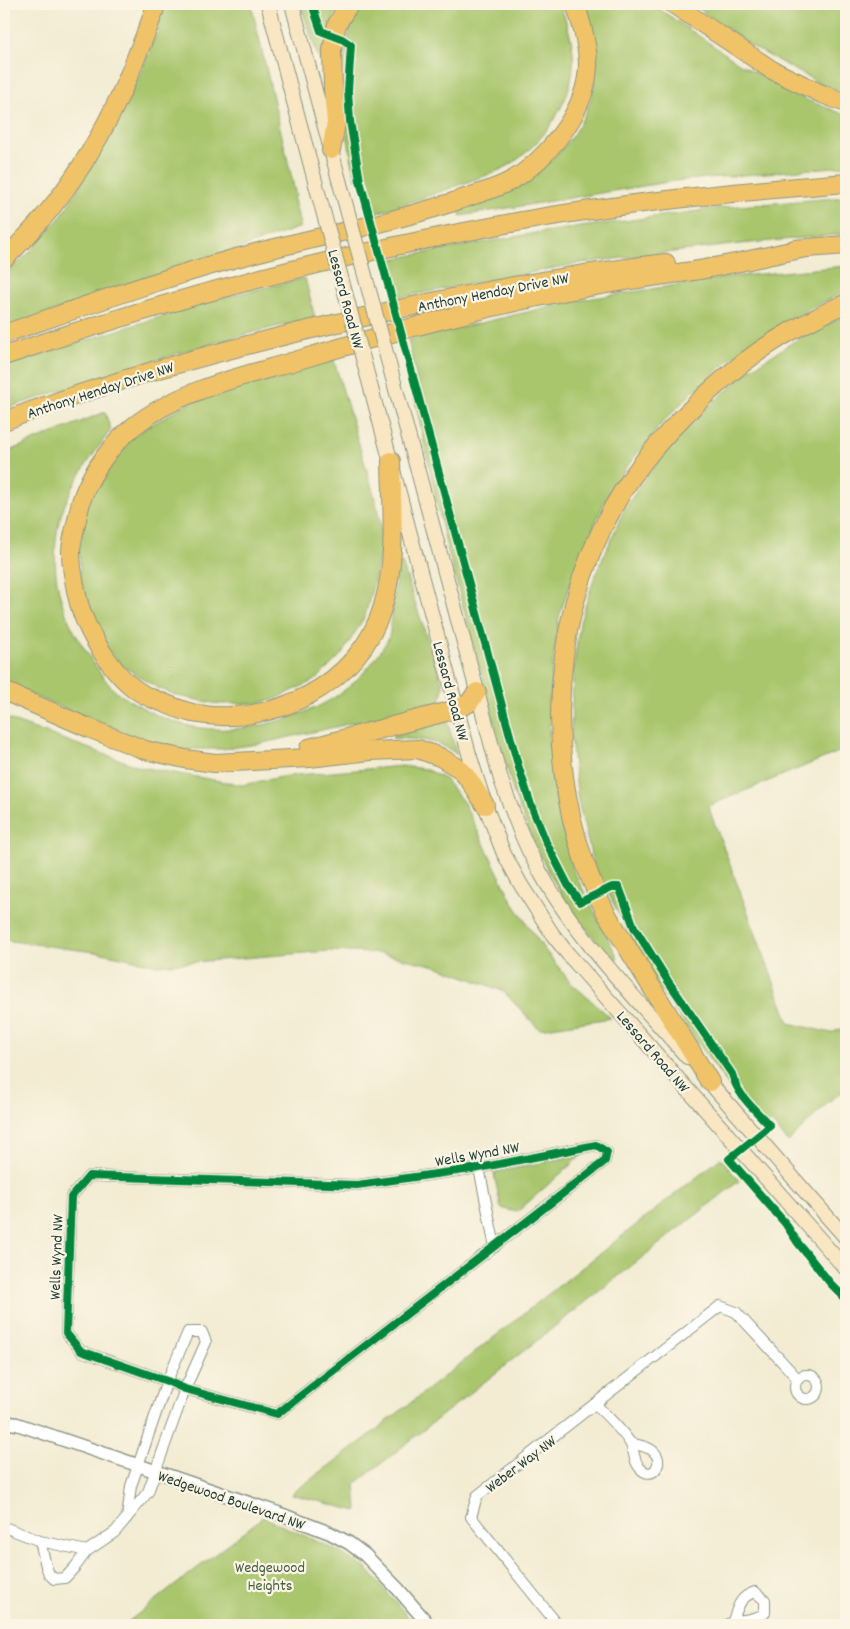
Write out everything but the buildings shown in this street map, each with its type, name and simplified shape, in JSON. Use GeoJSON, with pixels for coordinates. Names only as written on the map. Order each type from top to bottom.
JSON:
{"type":"FeatureCollection","features":[{"type":"Feature","properties":{"kind":"highway"},"geometry":{"type":"LineString","coordinates":[[4,259],[28,236],[78,173],[122,92],[156,4]]}},
{"type":"Feature","properties":{"kind":"highway"},"geometry":{"type":"LineString","coordinates":[[331,150],[336,123],[332,50],[337,24],[349,4]]}},
{"type":"Feature","properties":{"kind":"highway"},"geometry":{"type":"LineString","coordinates":[[4,334],[121,294],[257,253],[441,207],[495,187],[522,174],[550,150],[572,118],[583,92],[588,68],[582,24],[575,4]]}},
{"type":"Feature","properties":{"kind":"highway"},"geometry":{"type":"LineString","coordinates":[[673,4],[772,70],[822,94],[846,103]]}},
{"type":"Feature","properties":{"kind":"highway"},"geometry":{"type":"LineString","coordinates":[[4,356],[154,307],[258,278],[394,246],[508,224],[668,200],[846,183]]}},
{"type":"Feature","properties":{"kind":"highway","name":"Anthony Henday Drive NW"},"geometry":{"type":"LineString","coordinates":[[4,420],[173,365],[288,334],[497,288],[605,270],[846,245]]}},
{"type":"Feature","properties":{"kind":"highway"},"geometry":{"type":"LineString","coordinates":[[391,461],[392,551],[383,607],[370,638],[350,665],[323,686],[298,702],[273,710],[243,714],[210,715],[191,712],[144,695],[128,682],[109,662],[80,608],[73,577],[70,548],[83,496],[94,472],[108,453],[132,427],[161,408],[196,392],[263,370],[454,317],[613,282],[702,269],[806,248]]}},
{"type":"Feature","properties":{"kind":"highway"},"geometry":{"type":"LineString","coordinates":[[710,1082],[606,913],[596,893],[581,852],[568,803],[560,740],[562,670],[568,634],[584,575],[614,506],[634,475],[671,429],[704,396],[746,359],[796,328],[846,304]]}},
{"type":"Feature","properties":{"kind":"highway"},"geometry":{"type":"LineString","coordinates":[[4,691],[90,729],[145,750],[185,759],[215,763],[238,763],[265,759],[458,709],[469,702],[477,692]]}},
{"type":"Feature","properties":{"kind":"highway"},"geometry":{"type":"LineString","coordinates":[[265,759],[309,758],[370,751],[418,749],[445,759],[460,769],[485,805]]}},
{"type":"Feature","properties":{"kind":"main road","name":"Lessard Road NW"},"geometry":{"type":"LineString","coordinates":[[268,4],[458,709],[485,805],[504,854],[521,885],[553,935],[568,954],[846,1270]]}},
{"type":"Feature","properties":{"kind":"main road","name":"Lessard Road NW"},"geometry":{"type":"LineString","coordinates":[[292,4],[501,780],[522,836],[538,869],[564,910],[585,938],[846,1238]]}},
{"type":"Feature","properties":{"kind":"street","name":"Wells Wynd NW"},"geometry":{"type":"LineString","coordinates":[[596,1145],[607,1152],[605,1161],[277,1414],[185,1389],[167,1380],[81,1351],[66,1333],[71,1197],[89,1176],[357,1185],[479,1168],[596,1145]]}},
{"type":"Feature","properties":{"kind":"street","name":"Wells Wynd NW"},"geometry":{"type":"LineString","coordinates":[[479,1168],[495,1247]]}},
{"type":"Feature","properties":{"kind":"street","name":"Weber Way NW"},"geometry":{"type":"LineString","coordinates":[[558,1625],[472,1517],[477,1496],[720,1306],[736,1312],[798,1379]]}},
{"type":"Feature","properties":{"kind":"street"},"geometry":{"type":"LineString","coordinates":[[40,1541],[49,1574],[54,1578],[65,1578],[87,1551],[115,1532],[127,1518],[148,1492],[185,1389],[206,1342],[202,1332],[188,1332],[167,1380],[131,1486],[127,1518]]}},
{"type":"Feature","properties":{"kind":"street"},"geometry":{"type":"LineString","coordinates":[[596,1404],[630,1443]]}},
{"type":"Feature","properties":{"kind":"street","name":"Wedgewood Boulevard NW"},"geometry":{"type":"LineString","coordinates":[[4,1422],[17,1424],[278,1513],[330,1533],[366,1555],[429,1625]]}},
{"type":"Feature","properties":{"kind":"street"},"geometry":{"type":"LineString","coordinates":[[4,1527],[40,1541],[87,1551]]}},
{"type":"Feature","properties":{"kind":"green space"},"geometry":{"type":"Polygon","coordinates":[[[163,4],[251,4],[296,196],[293,196],[301,227],[4,328],[4,275],[29,253],[62,215],[111,135],[157,33],[163,4]]]}},
{"type":"Feature","properties":{"kind":"green space"},"geometry":{"type":"Polygon","coordinates":[[[300,4],[339,4],[329,29],[323,61],[320,62],[300,4]]]}},
{"type":"Feature","properties":{"kind":"green space"},"geometry":{"type":"Polygon","coordinates":[[[365,4],[560,4],[573,51],[571,81],[561,108],[535,144],[508,166],[374,214],[363,178],[356,179],[346,124],[343,87],[346,49],[350,31],[365,4]]]}},
{"type":"Feature","properties":{"kind":"green space"},"geometry":{"type":"Polygon","coordinates":[[[584,4],[652,4],[740,64],[809,101],[846,115],[846,166],[674,181],[460,216],[460,210],[496,197],[528,179],[557,154],[579,125],[593,90],[595,63],[593,33],[590,18],[584,4]]]}},
{"type":"Feature","properties":{"kind":"green space"},"geometry":{"type":"Polygon","coordinates":[[[692,4],[846,4],[846,93],[821,84],[753,47],[692,4]]]}},
{"type":"Feature","properties":{"kind":"green space"},"geometry":{"type":"Polygon","coordinates":[[[846,197],[846,234],[740,244],[581,263],[397,298],[386,260],[536,233],[727,207],[846,197]]]}},
{"type":"Feature","properties":{"kind":"green space"},"geometry":{"type":"Polygon","coordinates":[[[846,266],[846,293],[836,296],[791,319],[740,351],[697,388],[663,422],[625,469],[605,501],[574,572],[559,617],[552,670],[549,740],[557,803],[573,870],[618,958],[615,960],[586,929],[554,881],[528,830],[514,794],[445,540],[412,386],[418,384],[408,340],[574,301],[729,277],[846,266]]]}},
{"type":"Feature","properties":{"kind":"green space"},"geometry":{"type":"Polygon","coordinates":[[[305,278],[315,318],[197,348],[4,409],[4,366],[217,299],[305,278]]]}},
{"type":"Feature","properties":{"kind":"green space"},"geometry":{"type":"Polygon","coordinates":[[[846,315],[846,749],[708,806],[789,1023],[831,1033],[846,1027],[846,1089],[832,1099],[788,1142],[771,1122],[760,1130],[648,972],[593,863],[578,800],[571,739],[573,671],[580,622],[594,579],[623,512],[643,481],[679,436],[711,404],[752,368],[801,337],[846,315]]]}},
{"type":"Feature","properties":{"kind":"green space"},"geometry":{"type":"Polygon","coordinates":[[[332,354],[375,498],[380,522],[382,542],[365,616],[342,654],[317,679],[273,700],[258,703],[218,704],[178,696],[156,687],[123,666],[104,646],[81,591],[79,547],[88,499],[119,447],[144,429],[185,405],[240,384],[332,354]]]}},
{"type":"Feature","properties":{"kind":"green space"},"geometry":{"type":"Polygon","coordinates":[[[105,412],[111,430],[93,455],[69,495],[59,525],[55,555],[57,583],[64,610],[76,635],[106,681],[115,691],[159,716],[179,724],[200,728],[222,729],[264,725],[308,711],[329,701],[348,687],[373,662],[386,643],[390,634],[398,564],[402,563],[443,686],[441,700],[435,705],[258,744],[223,749],[181,749],[130,735],[4,684],[4,453],[105,412]]]}},
{"type":"Feature","properties":{"kind":"green space"},"geometry":{"type":"Polygon","coordinates":[[[4,717],[140,767],[242,785],[286,776],[402,766],[425,769],[445,779],[464,803],[513,903],[544,949],[571,983],[611,1018],[539,1029],[503,991],[436,966],[379,953],[328,951],[158,965],[102,953],[4,940],[4,717]]]}},
{"type":"Feature","properties":{"kind":"green space"},"geometry":{"type":"Polygon","coordinates":[[[447,720],[457,755],[442,745],[418,740],[392,738],[395,734],[447,720]]]}},
{"type":"Feature","properties":{"kind":"green space"},"geometry":{"type":"Polygon","coordinates":[[[583,1154],[517,1212],[501,1208],[494,1173],[583,1154]]]}},
{"type":"Feature","properties":{"kind":"green space"},"geometry":{"type":"Polygon","coordinates":[[[721,1158],[739,1181],[355,1484],[357,1511],[291,1494],[361,1442],[721,1158]]]}},
{"type":"Feature","properties":{"kind":"green space","name":"Wedgewood Heights"},"geometry":{"type":"Polygon","coordinates":[[[263,1517],[334,1549],[367,1569],[415,1625],[124,1625],[263,1517]]]}},
{"type":"Feature","properties":{"kind":"cycle path"},"geometry":{"type":"LineString","coordinates":[[312,4],[321,31],[342,39],[351,45],[348,91],[350,121],[360,181],[518,765],[546,842],[568,885],[580,902],[612,887],[619,887],[634,927],[668,981],[732,1074],[738,1089],[770,1126],[729,1159],[785,1223],[798,1243],[831,1284],[846,1299]]}},
{"type":"Feature","properties":{"kind":"cycle path"},"geometry":{"type":"LineString","coordinates":[[596,1145],[607,1152],[605,1161],[277,1414],[185,1389],[81,1351],[66,1333],[71,1197],[89,1176],[357,1185],[479,1168],[596,1145]]}}]}
